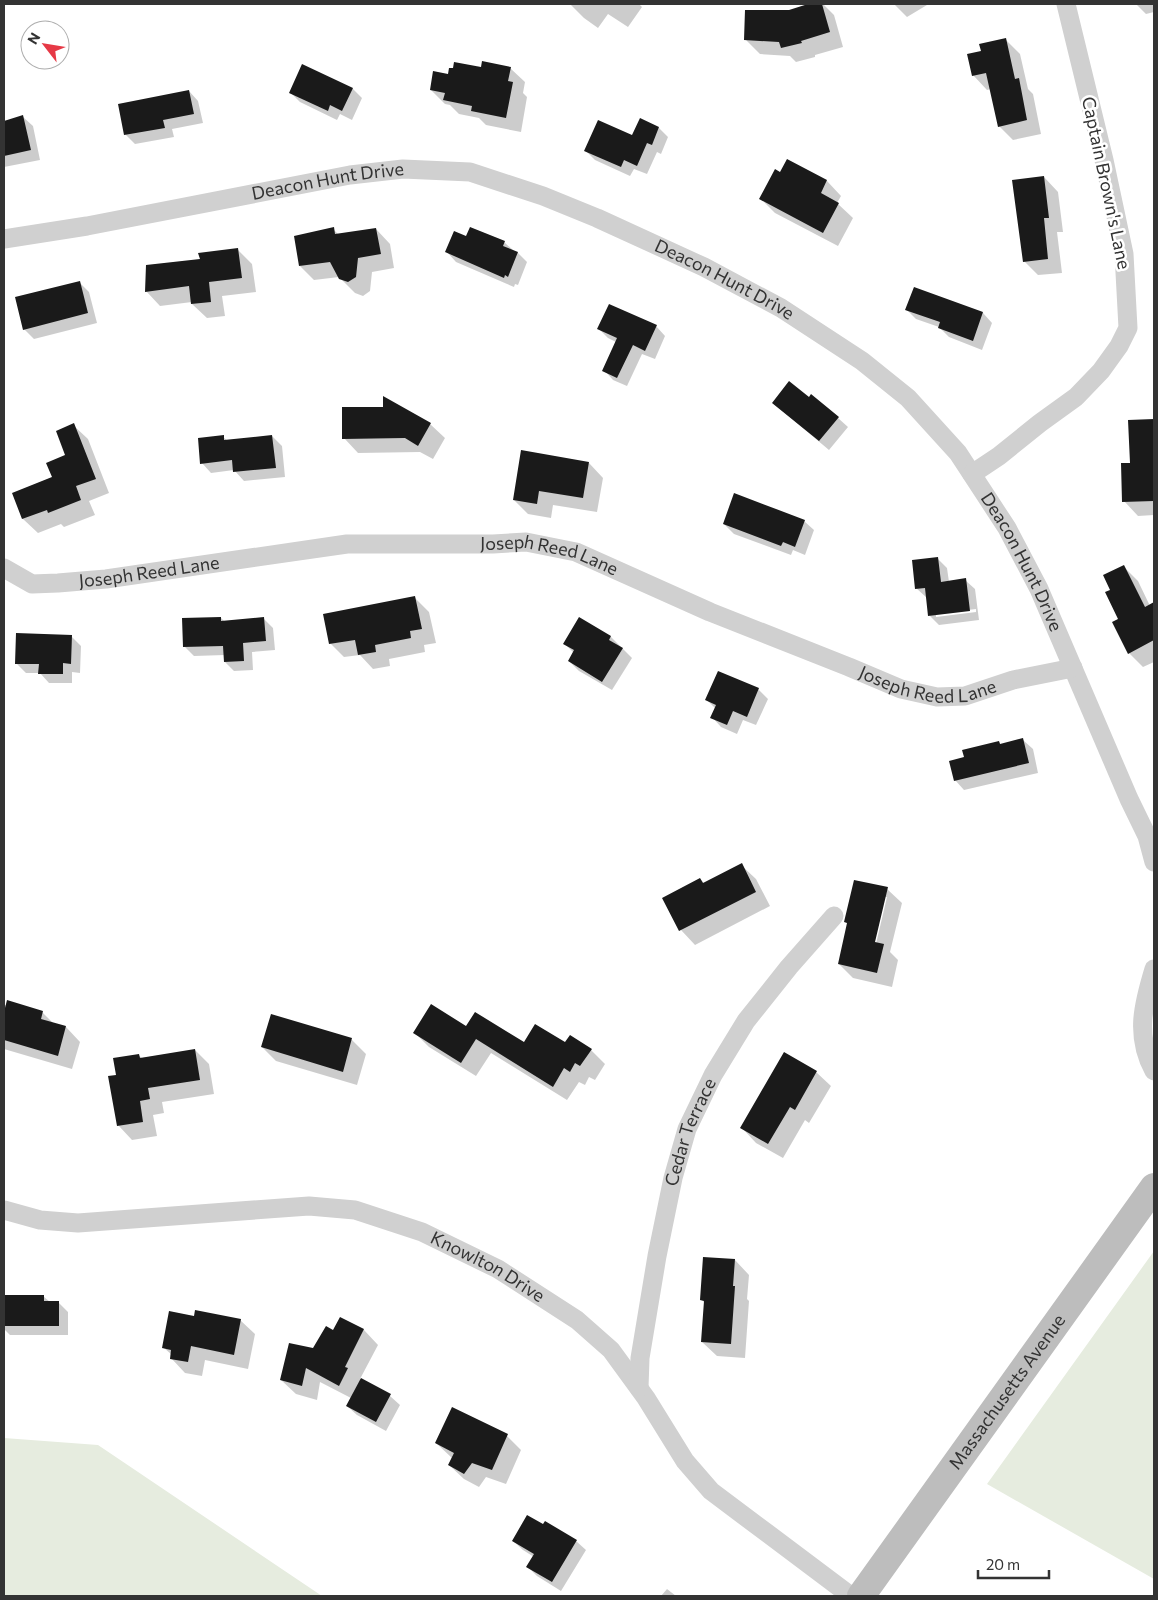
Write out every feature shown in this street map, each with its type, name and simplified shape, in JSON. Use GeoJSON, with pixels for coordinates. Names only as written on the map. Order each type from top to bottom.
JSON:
{"type":"FeatureCollection","features":[{"type":"Feature","properties":{"kind":"main road","name":"Massachusetts Avenue"},"geometry":{"type":"LineString","coordinates":[[861,1596],[1154,1187]]}},
{"type":"Feature","properties":{"kind":"street","name":"Captain Brown's Lane"},"geometry":{"type":"LineString","coordinates":[[972,474],[999,456],[1040,422],[1076,397],[1101,371],[1119,346],[1128,328],[1124,254],[1104,160],[1066,4]]}},
{"type":"Feature","properties":{"kind":"street","name":"Deacon Hunt Drive"},"geometry":{"type":"LineString","coordinates":[[4,239],[87,226],[350,175],[402,169],[470,172],[544,196],[597,218],[704,267],[781,308],[862,361],[908,398],[958,453],[1012,536],[1038,589],[1129,799],[1147,836],[1154,862]]}},
{"type":"Feature","properties":{"kind":"street","name":"Joseph Reed Lane"},"geometry":{"type":"LineString","coordinates":[[4,568],[32,584],[58,583],[347,544],[492,544],[526,542],[576,552],[710,612],[901,689],[937,697],[965,696],[1014,680],[1072,668]]}},
{"type":"Feature","properties":{"kind":"street","name":"Cedar Terrace"},"geometry":{"type":"LineString","coordinates":[[639,1388],[640,1358],[657,1256],[673,1178],[687,1130],[713,1075],[746,1020],[834,916]]}},
{"type":"Feature","properties":{"kind":"street"},"geometry":{"type":"LineString","coordinates":[[1154,969],[1146,996],[1142,1020],[1147,1057],[1154,1071]]}},
{"type":"Feature","properties":{"kind":"street","name":"Knowlton Drive"},"geometry":{"type":"LineString","coordinates":[[4,1210],[40,1220],[78,1224],[309,1206],[356,1210],[422,1232],[498,1269],[535,1291],[577,1320],[612,1350],[686,1461],[711,1490],[851,1596]]}},
{"type":"Feature","properties":{"kind":"shaded area"},"geometry":{"type":"Polygon","coordinates":[[[1154,1251],[1154,1579],[987,1484],[1154,1251]]]}},
{"type":"Feature","properties":{"kind":"shaded area"},"geometry":{"type":"Polygon","coordinates":[[[4,1438],[98,1445],[322,1596],[4,1596],[4,1438]]]}},
{"type":"Feature","properties":{"kind":"building"},"geometry":{"type":"Polygon","coordinates":[[[808,4],[822,4],[830,32],[801,41],[802,43],[781,48],[779,42],[744,40],[745,10],[789,10],[808,4]]]}},
{"type":"Feature","properties":{"kind":"building"},"geometry":{"type":"Polygon","coordinates":[[[1006,38],[1015,79],[1019,78],[1027,120],[998,127],[986,73],[972,76],[967,54],[981,51],[979,44],[1006,38]]]}},
{"type":"Feature","properties":{"kind":"building"},"geometry":{"type":"Polygon","coordinates":[[[482,61],[511,67],[508,81],[513,82],[506,118],[471,111],[472,106],[443,100],[445,93],[430,90],[433,71],[448,74],[449,68],[453,68],[454,62],[481,67],[482,61]]]}},
{"type":"Feature","properties":{"kind":"building"},"geometry":{"type":"Polygon","coordinates":[[[302,64],[353,88],[342,111],[330,105],[328,111],[289,93],[302,64]]]}},
{"type":"Feature","properties":{"kind":"building"},"geometry":{"type":"Polygon","coordinates":[[[189,90],[194,114],[163,120],[165,128],[124,135],[118,104],[189,90]]]}},
{"type":"Feature","properties":{"kind":"building"},"geometry":{"type":"Polygon","coordinates":[[[23,115],[31,150],[4,156],[4,121],[23,115]]]}},
{"type":"Feature","properties":{"kind":"building"},"geometry":{"type":"Polygon","coordinates":[[[640,118],[659,127],[652,145],[647,143],[637,166],[624,160],[621,167],[584,151],[598,120],[632,135],[640,118]]]}},
{"type":"Feature","properties":{"kind":"building"},"geometry":{"type":"Polygon","coordinates":[[[787,159],[827,180],[821,193],[839,203],[823,233],[759,199],[775,169],[780,172],[787,159]]]}},
{"type":"Feature","properties":{"kind":"building"},"geometry":{"type":"Polygon","coordinates":[[[1044,176],[1049,218],[1044,218],[1048,259],[1023,262],[1012,180],[1044,176]]]}},
{"type":"Feature","properties":{"kind":"building"},"geometry":{"type":"Polygon","coordinates":[[[334,227],[335,234],[376,228],[381,254],[358,258],[356,277],[348,282],[339,279],[330,262],[299,266],[294,236],[334,227]]]}},
{"type":"Feature","properties":{"kind":"building"},"geometry":{"type":"Polygon","coordinates":[[[470,227],[505,241],[503,246],[518,252],[508,277],[505,275],[504,278],[445,252],[454,231],[466,236],[470,227]]]}},
{"type":"Feature","properties":{"kind":"building"},"geometry":{"type":"Polygon","coordinates":[[[238,248],[242,278],[209,282],[211,302],[191,304],[189,286],[145,292],[146,265],[200,259],[198,253],[238,248]]]}},
{"type":"Feature","properties":{"kind":"building"},"geometry":{"type":"Polygon","coordinates":[[[80,281],[88,313],[23,330],[15,297],[80,281]]]}},
{"type":"Feature","properties":{"kind":"building"},"geometry":{"type":"Polygon","coordinates":[[[914,287],[983,312],[973,341],[938,328],[940,322],[905,310],[914,287]]]}},
{"type":"Feature","properties":{"kind":"building"},"geometry":{"type":"Polygon","coordinates":[[[609,304],[657,325],[645,351],[633,345],[617,378],[602,371],[617,338],[597,329],[609,304]]]}},
{"type":"Feature","properties":{"kind":"building"},"geometry":{"type":"Polygon","coordinates":[[[789,381],[809,397],[811,394],[839,417],[819,441],[772,403],[789,381]]]}},
{"type":"Feature","properties":{"kind":"building"},"geometry":{"type":"Polygon","coordinates":[[[383,396],[431,423],[418,446],[405,438],[342,439],[342,407],[383,407],[383,396]]]}},
{"type":"Feature","properties":{"kind":"building"},"geometry":{"type":"Polygon","coordinates":[[[1154,419],[1154,501],[1122,502],[1121,463],[1130,463],[1128,420],[1154,419]]]}},
{"type":"Feature","properties":{"kind":"building"},"geometry":{"type":"Polygon","coordinates":[[[74,423],[96,479],[76,486],[81,500],[48,513],[47,510],[22,519],[12,493],[52,477],[46,463],[65,455],[56,431],[74,423]]]}},
{"type":"Feature","properties":{"kind":"building"},"geometry":{"type":"Polygon","coordinates":[[[224,435],[224,440],[272,435],[276,468],[233,472],[232,460],[200,464],[198,438],[224,435]]]}},
{"type":"Feature","properties":{"kind":"building"},"geometry":{"type":"Polygon","coordinates":[[[521,450],[589,462],[583,498],[539,491],[537,504],[513,500],[521,450]]]}},
{"type":"Feature","properties":{"kind":"building"},"geometry":{"type":"Polygon","coordinates":[[[734,493],[805,520],[795,547],[783,542],[781,546],[723,524],[734,493]]]}},
{"type":"Feature","properties":{"kind":"building"},"geometry":{"type":"Polygon","coordinates":[[[938,557],[941,582],[966,578],[970,611],[928,616],[925,588],[915,589],[912,560],[938,557]]]}},
{"type":"Feature","properties":{"kind":"building"},"geometry":{"type":"Polygon","coordinates":[[[1124,565],[1145,607],[1154,602],[1154,640],[1128,654],[1112,622],[1118,619],[1105,592],[1110,590],[1103,575],[1124,565]]]}},
{"type":"Feature","properties":{"kind":"building"},"geometry":{"type":"Polygon","coordinates":[[[415,596],[422,629],[410,631],[411,638],[375,645],[376,652],[358,655],[355,640],[329,644],[323,614],[415,596]]]}},
{"type":"Feature","properties":{"kind":"building"},"geometry":{"type":"Polygon","coordinates":[[[221,617],[221,621],[264,617],[266,641],[243,643],[244,661],[224,662],[223,646],[183,647],[182,618],[221,617]]]}},
{"type":"Feature","properties":{"kind":"building"},"geometry":{"type":"Polygon","coordinates":[[[579,617],[611,636],[609,640],[623,648],[602,682],[568,661],[574,650],[563,644],[579,617]]]}},
{"type":"Feature","properties":{"kind":"building"},"geometry":{"type":"Polygon","coordinates":[[[16,633],[72,635],[71,664],[63,663],[63,674],[38,674],[39,664],[15,664],[16,633]]]}},
{"type":"Feature","properties":{"kind":"building"},"geometry":{"type":"Polygon","coordinates":[[[718,671],[759,688],[747,717],[733,711],[727,725],[710,718],[716,705],[705,700],[718,671]]]}},
{"type":"Feature","properties":{"kind":"building"},"geometry":{"type":"Polygon","coordinates":[[[1023,738],[1029,763],[954,781],[949,761],[964,757],[962,750],[999,741],[1000,744],[1023,738]]]}},
{"type":"Feature","properties":{"kind":"building"},"geometry":{"type":"Polygon","coordinates":[[[742,863],[756,892],[679,931],[662,898],[700,878],[703,883],[742,863]]]}},
{"type":"Feature","properties":{"kind":"building"},"geometry":{"type":"Polygon","coordinates":[[[854,880],[888,887],[875,942],[884,944],[877,973],[838,964],[847,923],[844,922],[854,880]]]}},
{"type":"Feature","properties":{"kind":"building"},"geometry":{"type":"Polygon","coordinates":[[[7,1000],[43,1011],[41,1019],[66,1026],[58,1056],[4,1040],[4,1012],[7,1000]]]}},
{"type":"Feature","properties":{"kind":"building"},"geometry":{"type":"Polygon","coordinates":[[[431,1004],[466,1026],[475,1012],[524,1042],[535,1024],[565,1042],[570,1035],[592,1049],[580,1066],[575,1063],[570,1072],[564,1068],[553,1087],[476,1039],[461,1063],[413,1033],[431,1004]]]}},
{"type":"Feature","properties":{"kind":"building"},"geometry":{"type":"Polygon","coordinates":[[[271,1014],[352,1038],[343,1072],[261,1047],[271,1014]]]}},
{"type":"Feature","properties":{"kind":"building"},"geometry":{"type":"Polygon","coordinates":[[[195,1049],[200,1080],[148,1088],[150,1099],[140,1101],[143,1122],[117,1126],[108,1076],[116,1075],[113,1058],[139,1054],[140,1058],[195,1049]]]}},
{"type":"Feature","properties":{"kind":"building"},"geometry":{"type":"Polygon","coordinates":[[[784,1052],[817,1071],[795,1110],[790,1107],[768,1144],[740,1128],[784,1052]]]}},
{"type":"Feature","properties":{"kind":"building"},"geometry":{"type":"Polygon","coordinates":[[[703,1257],[735,1259],[731,1344],[701,1342],[704,1301],[700,1300],[703,1257]]]}},
{"type":"Feature","properties":{"kind":"building"},"geometry":{"type":"Polygon","coordinates":[[[4,1295],[44,1295],[44,1301],[59,1301],[59,1326],[4,1326],[4,1295]]]}},
{"type":"Feature","properties":{"kind":"building"},"geometry":{"type":"Polygon","coordinates":[[[195,1310],[241,1319],[234,1355],[191,1346],[188,1362],[170,1359],[171,1350],[162,1348],[169,1311],[194,1316],[195,1310]]]}},
{"type":"Feature","properties":{"kind":"building"},"geometry":{"type":"Polygon","coordinates":[[[340,1317],[364,1329],[345,1367],[348,1368],[339,1386],[306,1368],[302,1386],[280,1380],[289,1343],[313,1348],[326,1326],[333,1330],[340,1317]]]}},
{"type":"Feature","properties":{"kind":"building"},"geometry":{"type":"Polygon","coordinates":[[[361,1378],[391,1394],[376,1422],[346,1406],[361,1378]]]}},
{"type":"Feature","properties":{"kind":"building"},"geometry":{"type":"Polygon","coordinates":[[[452,1407],[508,1434],[492,1470],[472,1463],[464,1474],[448,1465],[454,1453],[435,1443],[452,1407]]]}},
{"type":"Feature","properties":{"kind":"building"},"geometry":{"type":"Polygon","coordinates":[[[527,1515],[543,1524],[545,1521],[577,1540],[552,1582],[526,1567],[534,1554],[512,1541],[527,1515]]]}}]}
